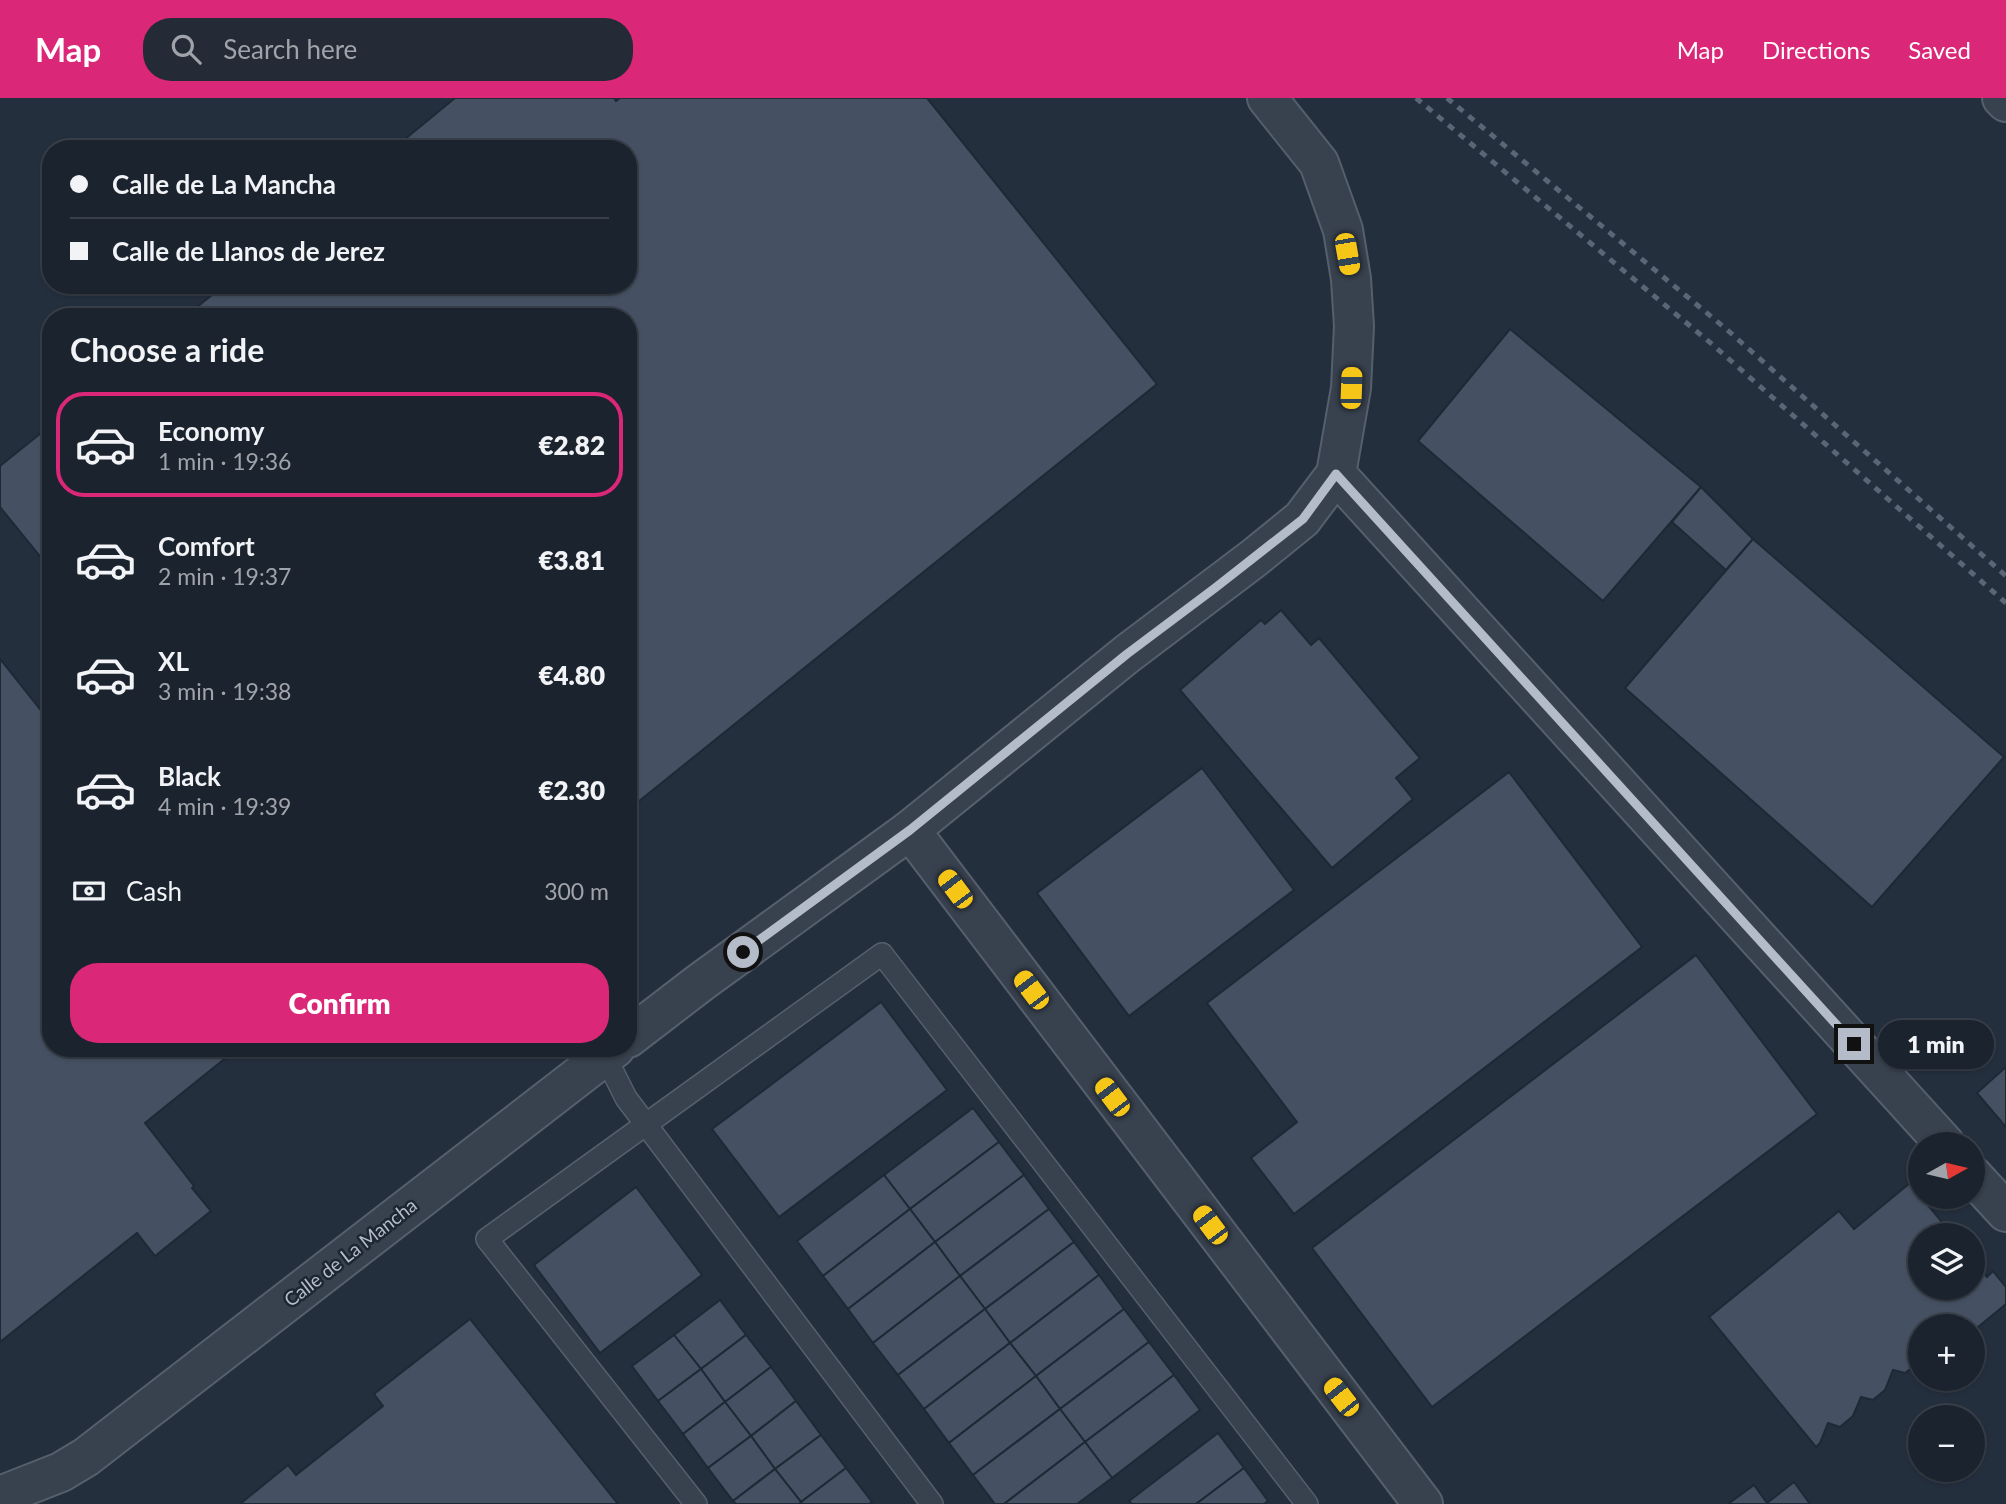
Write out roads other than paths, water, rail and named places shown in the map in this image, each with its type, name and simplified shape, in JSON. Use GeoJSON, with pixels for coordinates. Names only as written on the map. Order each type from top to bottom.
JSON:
{"type":"FeatureCollection","features":[{"type":"Feature","properties":{"kind":"street"},"geometry":{"type":"LineString","coordinates":[[1267,98],[1319,163],[1343,230],[1351,279],[1354,326],[1351,388],[1336,474],[1934,1132]]}},
{"type":"Feature","properties":{"kind":"street"},"geometry":{"type":"LineString","coordinates":[[2002,98],[2006,102]]}},
{"type":"Feature","properties":{"kind":"street","name":"Calle de La Mancha"},"geometry":{"type":"LineString","coordinates":[[637,1031],[910,830],[1127,654],[1303,519],[1336,474]]}},
{"type":"Feature","properties":{"kind":"street"},"geometry":{"type":"LineString","coordinates":[[910,830],[1423,1504]]}},
{"type":"Feature","properties":{"kind":"street","name":"Calle de La Mancha"},"geometry":{"type":"LineString","coordinates":[[0,1496],[61,1472],[86,1457],[603,1057]]}},
{"type":"Feature","properties":{"kind":"street"},"geometry":{"type":"LineString","coordinates":[[1985,1189],[2006,1212]]}},
{"type":"Feature","properties":{"kind":"street","name":"Calle de La Mancha"},"geometry":{"type":"LineString","coordinates":[[48,1504],[86,1457]]}},
{"type":"Feature","properties":{"kind":"lane"},"geometry":{"type":"LineString","coordinates":[[696,1504],[487,1239],[882,954],[1307,1504]]}},
{"type":"Feature","properties":{"kind":"lane"},"geometry":{"type":"LineString","coordinates":[[618,1057],[626,1098],[932,1504]]}},
{"type":"Feature","properties":{"kind":"railway"},"geometry":{"type":"LineString","coordinates":[[1416,98],[1713,345],[2006,603]]}},
{"type":"Feature","properties":{"kind":"railway"},"geometry":{"type":"LineString","coordinates":[[1447,98],[1725,328],[2006,576]]}}]}
